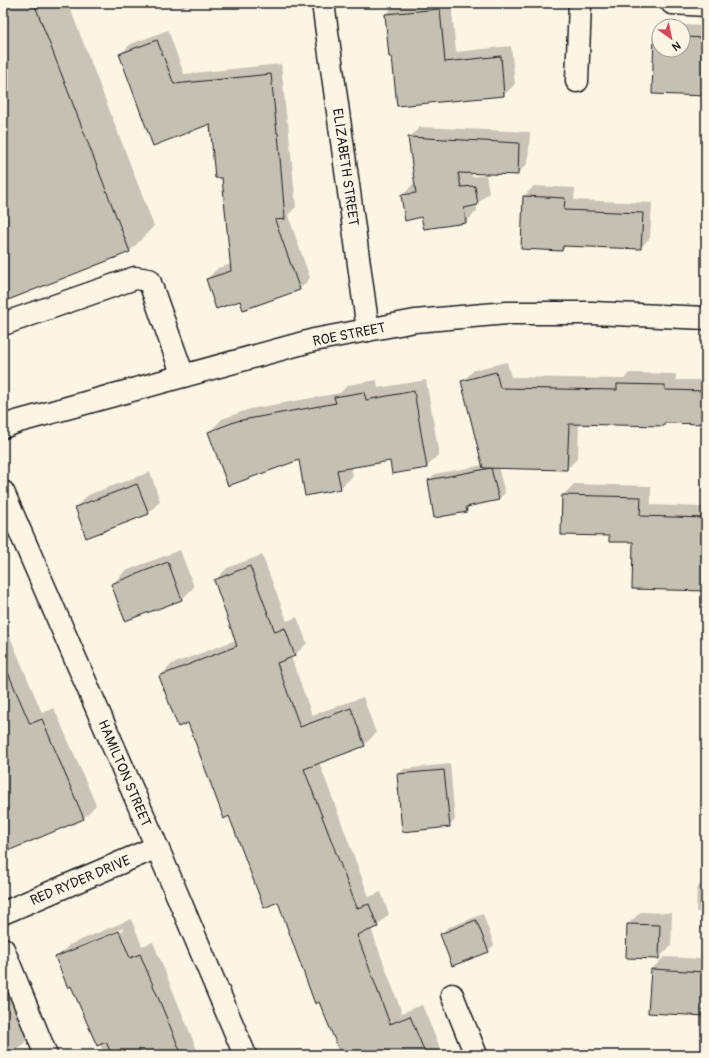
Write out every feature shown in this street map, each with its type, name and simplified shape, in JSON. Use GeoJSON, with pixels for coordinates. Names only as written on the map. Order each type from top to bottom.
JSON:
{"type":"FeatureCollection","features":[{"type":"Feature","properties":{"kind":"street","name":"ELIZABETH STREET"},"geometry":{"type":"LineString","coordinates":[[323,3],[368,330]]}},
{"type":"Feature","properties":{"kind":"street"},"geometry":{"type":"LineString","coordinates":[[577,81],[580,3]]}},
{"type":"Feature","properties":{"kind":"street"},"geometry":{"type":"LineString","coordinates":[[672,3],[706,5]]}},
{"type":"Feature","properties":{"kind":"street"},"geometry":{"type":"LineString","coordinates":[[3,324],[135,278],[149,280],[183,376]]}},
{"type":"Feature","properties":{"kind":"street","name":"ROE STREET"},"geometry":{"type":"LineString","coordinates":[[3,427],[16,422],[314,340],[415,321],[507,313],[592,313],[706,318]]}},
{"type":"Feature","properties":{"kind":"street","name":"HAMILTON STREET"},"geometry":{"type":"LineString","coordinates":[[3,492],[157,847],[245,1055]]}},
{"type":"Feature","properties":{"kind":"street","name":"RED RYDER DRIVE"},"geometry":{"type":"LineString","coordinates":[[3,913],[157,847]]}},
{"type":"Feature","properties":{"kind":"street"},"geometry":{"type":"LineString","coordinates":[[3,949],[46,1055]]}},
{"type":"Feature","properties":{"kind":"street"},"geometry":{"type":"LineString","coordinates":[[452,995],[476,1055]]}},
{"type":"Feature","properties":{"kind":"building"},"geometry":{"type":"Polygon","coordinates":[[[3,3],[34,3],[130,252],[3,302],[3,3]]]}},
{"type":"Feature","properties":{"kind":"building"},"geometry":{"type":"Polygon","coordinates":[[[440,9],[445,62],[501,56],[504,96],[397,106],[392,57],[389,57],[385,14],[440,9]]]}},
{"type":"Feature","properties":{"kind":"building"},"geometry":{"type":"Polygon","coordinates":[[[691,37],[706,38],[706,96],[652,94],[653,58],[691,58],[691,37]]]}},
{"type":"Feature","properties":{"kind":"building"},"geometry":{"type":"Polygon","coordinates":[[[157,40],[174,84],[271,74],[278,133],[285,219],[275,220],[300,290],[243,310],[240,301],[216,309],[206,279],[231,271],[222,178],[215,178],[210,124],[153,146],[119,54],[157,40]]]}},
{"type":"Feature","properties":{"kind":"building"},"geometry":{"type":"Polygon","coordinates":[[[408,137],[519,143],[518,175],[458,173],[461,187],[475,186],[478,205],[464,208],[466,223],[424,229],[421,217],[405,221],[401,195],[416,193],[408,137]]]}},
{"type":"Feature","properties":{"kind":"building"},"geometry":{"type":"Polygon","coordinates":[[[523,196],[565,198],[564,210],[643,213],[641,249],[563,246],[562,251],[521,249],[523,196]]]}},
{"type":"Feature","properties":{"kind":"building"},"geometry":{"type":"Polygon","coordinates":[[[496,372],[500,388],[617,390],[617,384],[665,385],[665,390],[706,391],[706,424],[664,423],[664,426],[569,424],[567,470],[483,468],[461,381],[496,372]]]}},
{"type":"Feature","properties":{"kind":"building"},"geometry":{"type":"Polygon","coordinates":[[[414,391],[427,468],[392,474],[390,461],[337,470],[341,489],[305,496],[299,460],[228,486],[208,432],[237,421],[336,403],[334,397],[364,392],[366,400],[414,391]]]}},
{"type":"Feature","properties":{"kind":"building"},"geometry":{"type":"Polygon","coordinates":[[[491,468],[499,500],[466,507],[467,512],[434,518],[428,480],[491,468]]]}},
{"type":"Feature","properties":{"kind":"building"},"geometry":{"type":"Polygon","coordinates":[[[137,484],[149,514],[86,538],[75,507],[137,484]]]}},
{"type":"Feature","properties":{"kind":"building"},"geometry":{"type":"Polygon","coordinates":[[[562,495],[641,497],[640,516],[706,518],[706,591],[632,589],[633,542],[609,542],[609,536],[561,535],[562,495]]]}},
{"type":"Feature","properties":{"kind":"building"},"geometry":{"type":"Polygon","coordinates":[[[168,562],[182,600],[125,621],[111,584],[168,562]]]}},
{"type":"Feature","properties":{"kind":"building"},"geometry":{"type":"Polygon","coordinates":[[[250,566],[275,632],[285,628],[295,656],[277,663],[300,727],[351,708],[365,746],[304,769],[357,908],[369,904],[378,927],[357,935],[390,1024],[410,1016],[426,1055],[341,1055],[319,1002],[315,1004],[278,902],[264,908],[229,816],[224,819],[188,723],[178,727],[159,676],[237,646],[214,580],[250,566]]]}},
{"type":"Feature","properties":{"kind":"building"},"geometry":{"type":"Polygon","coordinates":[[[3,661],[30,724],[42,719],[84,819],[10,850],[3,835],[3,661]]]}},
{"type":"Feature","properties":{"kind":"building"},"geometry":{"type":"Polygon","coordinates":[[[444,770],[450,827],[402,832],[397,774],[444,770]]]}},
{"type":"Feature","properties":{"kind":"building"},"geometry":{"type":"Polygon","coordinates":[[[476,920],[489,952],[452,966],[440,934],[476,920]]]}},
{"type":"Feature","properties":{"kind":"building"},"geometry":{"type":"Polygon","coordinates":[[[627,924],[660,925],[659,959],[626,958],[627,924]]]}},
{"type":"Feature","properties":{"kind":"building"},"geometry":{"type":"Polygon","coordinates":[[[119,931],[130,958],[140,954],[182,1055],[112,1055],[106,1042],[97,1046],[71,986],[68,988],[55,957],[119,931]]]}},
{"type":"Feature","properties":{"kind":"building"},"geometry":{"type":"Polygon","coordinates":[[[651,969],[706,972],[706,1016],[648,1013],[651,969]]]}}]}
